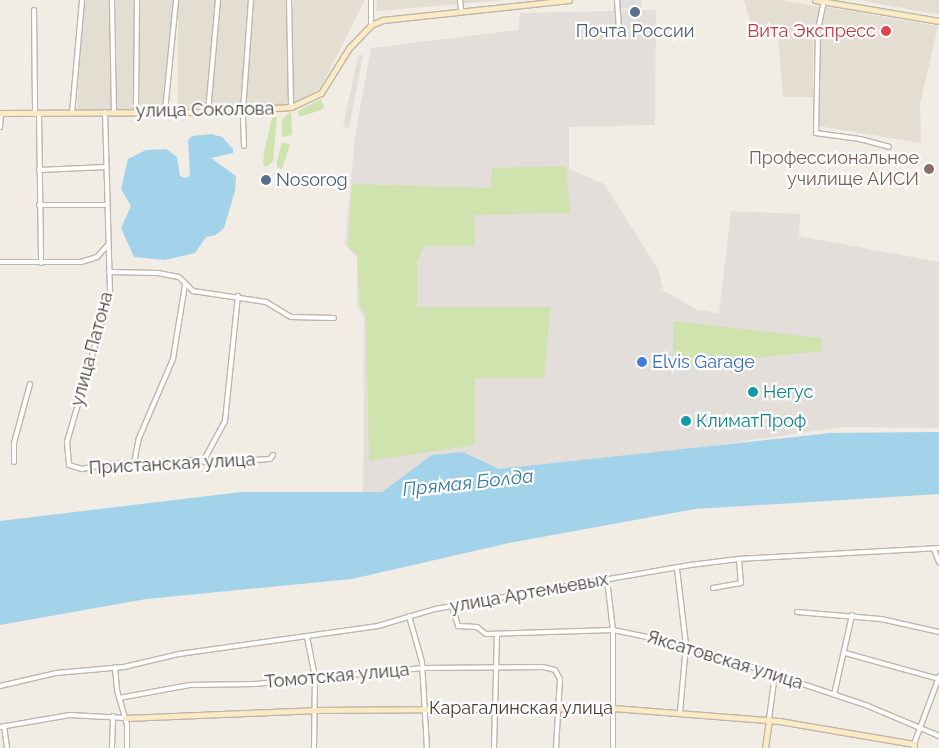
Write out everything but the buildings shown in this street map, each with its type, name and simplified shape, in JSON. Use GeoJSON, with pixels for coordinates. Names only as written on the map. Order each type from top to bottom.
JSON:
{"type":"FeatureCollection","features":[{"type":"Feature","properties":{"kind":"street"},"geometry":{"type":"LineString","coordinates":[[72,113],[82,0]]}},
{"type":"Feature","properties":{"kind":"street"},"geometry":{"type":"LineString","coordinates":[[112,0],[114,112]]}},
{"type":"Feature","properties":{"kind":"street"},"geometry":{"type":"LineString","coordinates":[[136,0],[136,112]]}},
{"type":"Feature","properties":{"kind":"street"},"geometry":{"type":"LineString","coordinates":[[165,111],[176,0]]}},
{"type":"Feature","properties":{"kind":"street"},"geometry":{"type":"LineString","coordinates":[[208,112],[218,0]]}},
{"type":"Feature","properties":{"kind":"street"},"geometry":{"type":"LineString","coordinates":[[244,146],[243,111],[251,0]]}},
{"type":"Feature","properties":{"kind":"street"},"geometry":{"type":"LineString","coordinates":[[289,0],[291,107]]}},
{"type":"Feature","properties":{"kind":"street"},"geometry":{"type":"LineString","coordinates":[[371,0],[371,25],[402,16],[569,0]]}},
{"type":"Feature","properties":{"kind":"street"},"geometry":{"type":"LineString","coordinates":[[460,0],[461,10]]}},
{"type":"Feature","properties":{"kind":"street"},"geometry":{"type":"LineString","coordinates":[[617,0],[619,31]]}},
{"type":"Feature","properties":{"kind":"street"},"geometry":{"type":"LineString","coordinates":[[815,0],[939,22]]}},
{"type":"Feature","properties":{"kind":"street"},"geometry":{"type":"LineString","coordinates":[[858,7],[859,0]]}},
{"type":"Feature","properties":{"kind":"street"},"geometry":{"type":"LineString","coordinates":[[824,1],[818,30],[816,133],[860,139],[889,147]]}},
{"type":"Feature","properties":{"kind":"street"},"geometry":{"type":"LineString","coordinates":[[34,10],[41,263]]}},
{"type":"Feature","properties":{"kind":"street","name":"улица Соколова"},"geometry":{"type":"LineString","coordinates":[[0,113],[208,112],[291,107],[312,98],[326,87],[348,48],[371,25]]}},
{"type":"Feature","properties":{"kind":"street","name":"улица Патона"},"geometry":{"type":"LineString","coordinates":[[69,465],[67,442],[110,294],[107,246],[105,112]]}},
{"type":"Feature","properties":{"kind":"street"},"geometry":{"type":"LineString","coordinates":[[0,113],[0,127]]}},
{"type":"Feature","properties":{"kind":"street"},"geometry":{"type":"LineString","coordinates":[[39,170],[106,167]]}},
{"type":"Feature","properties":{"kind":"street"},"geometry":{"type":"LineString","coordinates":[[39,204],[107,205]]}},
{"type":"Feature","properties":{"kind":"street"},"geometry":{"type":"LineString","coordinates":[[0,262],[81,262],[97,257],[107,246]]}},
{"type":"Feature","properties":{"kind":"street"},"geometry":{"type":"LineString","coordinates":[[109,272],[158,273],[180,277],[185,285],[193,291],[238,296],[266,302],[291,317],[334,318]]}},
{"type":"Feature","properties":{"kind":"street"},"geometry":{"type":"LineString","coordinates":[[134,463],[140,438],[173,359],[185,285]]}},
{"type":"Feature","properties":{"kind":"street"},"geometry":{"type":"LineString","coordinates":[[204,460],[225,421],[238,296]]}},
{"type":"Feature","properties":{"kind":"street"},"geometry":{"type":"LineString","coordinates":[[14,462],[14,443],[30,384]]}},
{"type":"Feature","properties":{"kind":"street","name":"Пристанская улица"},"geometry":{"type":"LineString","coordinates":[[69,465],[82,469],[108,464],[204,460],[209,463],[270,459],[273,455]]}},
{"type":"Feature","properties":{"kind":"street","name":"улица Артемьевых"},"geometry":{"type":"LineString","coordinates":[[0,686],[56,673],[115,667],[179,654],[378,626],[409,616],[452,606],[607,579],[739,559],[936,549],[939,562]]}},
{"type":"Feature","properties":{"kind":"street"},"geometry":{"type":"LineString","coordinates":[[713,588],[741,583],[739,559]]}},
{"type":"Feature","properties":{"kind":"street"},"geometry":{"type":"LineString","coordinates":[[677,569],[686,644],[680,712]]}},
{"type":"Feature","properties":{"kind":"street"},"geometry":{"type":"LineString","coordinates":[[607,579],[614,630],[613,748]]}},
{"type":"Feature","properties":{"kind":"street","name":"Яксатовская улица"},"geometry":{"type":"LineString","coordinates":[[452,606],[458,626],[477,627],[486,634],[614,630],[686,644],[834,695],[919,727]]}},
{"type":"Feature","properties":{"kind":"street"},"geometry":{"type":"LineString","coordinates":[[797,612],[852,615],[939,632]]}},
{"type":"Feature","properties":{"kind":"street"},"geometry":{"type":"LineString","coordinates":[[834,695],[845,653],[852,615]]}},
{"type":"Feature","properties":{"kind":"street"},"geometry":{"type":"LineString","coordinates":[[409,616],[423,668],[427,748]]}},
{"type":"Feature","properties":{"kind":"street"},"geometry":{"type":"LineString","coordinates":[[494,748],[497,666],[496,635]]}},
{"type":"Feature","properties":{"kind":"street"},"geometry":{"type":"LineString","coordinates":[[307,637],[315,677],[313,710],[314,748]]}},
{"type":"Feature","properties":{"kind":"street"},"geometry":{"type":"LineString","coordinates":[[845,653],[939,678],[913,746]]}},
{"type":"Feature","properties":{"kind":"street","name":"Томотская улица"},"geometry":{"type":"LineString","coordinates":[[119,698],[190,685],[255,684],[423,668],[544,666],[555,670],[560,679],[558,708]]}},
{"type":"Feature","properties":{"kind":"street"},"geometry":{"type":"LineString","coordinates":[[115,667],[119,698],[125,718],[127,748]]}},
{"type":"Feature","properties":{"kind":"street"},"geometry":{"type":"LineString","coordinates":[[766,748],[775,674]]}},
{"type":"Feature","properties":{"kind":"street","name":"Карагалинская улица"},"geometry":{"type":"LineString","coordinates":[[125,718],[313,710],[494,707],[613,708],[769,720],[913,746]]}},
{"type":"Feature","properties":{"kind":"street"},"geometry":{"type":"LineString","coordinates":[[556,748],[558,708]]}},
{"type":"Feature","properties":{"kind":"street"},"geometry":{"type":"LineString","coordinates":[[7,748],[2,726],[70,716],[113,716],[125,718]]}},
{"type":"Feature","properties":{"kind":"street"},"geometry":{"type":"LineString","coordinates":[[112,748],[113,716]]}},
{"type":"Feature","properties":{"kind":"street"},"geometry":{"type":"LineString","coordinates":[[919,727],[939,736]]}},
{"type":"Feature","properties":{"kind":"shaded area"},"geometry":{"type":"Polygon","coordinates":[[[83,0],[110,0],[111,110],[77,110],[83,0]]]}},
{"type":"Feature","properties":{"kind":"shaded area"},"geometry":{"type":"Polygon","coordinates":[[[116,0],[135,0],[133,110],[117,110],[116,0]]]}},
{"type":"Feature","properties":{"kind":"shaded area"},"geometry":{"type":"Polygon","coordinates":[[[140,0],[174,0],[164,110],[140,111],[140,0]]]}},
{"type":"Feature","properties":{"kind":"shaded area"},"geometry":{"type":"Polygon","coordinates":[[[178,0],[217,0],[217,111],[178,111],[178,0]]]}},
{"type":"Feature","properties":{"kind":"shaded area"},"geometry":{"type":"Polygon","coordinates":[[[220,0],[250,0],[243,106],[210,110],[220,0]]]}},
{"type":"Feature","properties":{"kind":"shaded area"},"geometry":{"type":"Polygon","coordinates":[[[252,0],[287,0],[288,104],[244,110],[252,0]]]}},
{"type":"Feature","properties":{"kind":"shaded area"},"geometry":{"type":"Polygon","coordinates":[[[293,0],[365,0],[321,87],[293,105],[293,0]]]}},
{"type":"Feature","properties":{"kind":"shaded area"},"geometry":{"type":"Polygon","coordinates":[[[377,0],[506,0],[376,11],[377,0]]]}},
{"type":"Feature","properties":{"kind":"shaded area"},"geometry":{"type":"Polygon","coordinates":[[[619,0],[641,0],[642,7],[620,9],[619,0]]]}},
{"type":"Feature","properties":{"kind":"shaded area"},"geometry":{"type":"Polygon","coordinates":[[[744,0],[779,0],[820,7],[813,35],[813,97],[783,97],[778,36],[753,33],[744,0]]]}},
{"type":"Feature","properties":{"kind":"shaded area"},"geometry":{"type":"Polygon","coordinates":[[[859,0],[939,0],[939,14],[924,12],[859,0]]]}},
{"type":"Feature","properties":{"kind":"shaded area"},"geometry":{"type":"Polygon","coordinates":[[[826,7],[938,26],[920,104],[921,143],[818,126],[820,34],[826,7]]]}},
{"type":"Feature","properties":{"kind":"shaded area"},"geometry":{"type":"Polygon","coordinates":[[[656,10],[655,125],[569,127],[569,169],[604,184],[658,269],[663,290],[697,310],[719,313],[731,211],[800,214],[799,236],[939,262],[939,428],[843,427],[363,496],[364,317],[357,307],[357,257],[345,245],[355,137],[371,48],[518,30],[520,13],[656,10]]]}},
{"type":"Feature","properties":{"kind":"shaded area"},"geometry":{"type":"Polygon","coordinates":[[[358,55],[363,55],[349,128],[343,127],[358,55]]]}},
{"type":"Feature","properties":{"kind":"green space"},"geometry":{"type":"Polygon","coordinates":[[[321,99],[324,107],[321,110],[299,117],[298,111],[321,99]]]}},
{"type":"Feature","properties":{"kind":"green space"},"geometry":{"type":"Polygon","coordinates":[[[291,111],[292,135],[282,137],[282,120],[291,111]]]}},
{"type":"Feature","properties":{"kind":"green space"},"geometry":{"type":"Polygon","coordinates":[[[277,116],[273,161],[266,167],[263,165],[264,153],[272,118],[277,116]]]}},
{"type":"Feature","properties":{"kind":"green space"},"geometry":{"type":"Polygon","coordinates":[[[282,142],[290,145],[282,169],[277,167],[277,161],[282,142]]]}},
{"type":"Feature","properties":{"kind":"green space"},"geometry":{"type":"Polygon","coordinates":[[[566,166],[570,213],[474,215],[475,246],[425,246],[417,261],[417,307],[551,307],[544,378],[475,378],[475,445],[369,461],[366,315],[360,306],[357,255],[348,247],[352,184],[491,188],[492,168],[566,166]]]}},
{"type":"Feature","properties":{"kind":"green space"},"geometry":{"type":"Polygon","coordinates":[[[673,321],[821,338],[823,351],[673,366],[673,321]]]}},
{"type":"Feature","properties":{"kind":"water"},"geometry":{"type":"Polygon","coordinates":[[[211,134],[222,137],[233,149],[233,153],[211,158],[236,176],[235,191],[224,228],[216,235],[206,237],[195,253],[165,260],[134,257],[121,228],[131,206],[121,189],[128,159],[146,150],[166,149],[177,157],[180,176],[185,178],[190,176],[188,140],[192,136],[211,134]]]}},
{"type":"Feature","properties":{"kind":"water","name":"Прямая Болда"},"geometry":{"type":"Polygon","coordinates":[[[939,432],[939,494],[695,509],[509,543],[352,579],[146,599],[0,625],[0,521],[241,492],[382,492],[432,455],[463,452],[499,469],[830,433],[939,432]]]}},
{"type":"Feature","properties":{"kind":"place","name":"Почта России"},"geometry":{"type":"Point","coordinates":[635,12]}},
{"type":"Feature","properties":{"kind":"place","name":"Вита Экспресс"},"geometry":{"type":"Point","coordinates":[886,31]}},
{"type":"Feature","properties":{"kind":"place","name":"Профессиональное училище АИСИ"},"geometry":{"type":"Point","coordinates":[929,169]}},
{"type":"Feature","properties":{"kind":"place","name":"Nosorog"},"geometry":{"type":"Point","coordinates":[266,180]}},
{"type":"Feature","properties":{"kind":"place","name":"Elvis Garage"},"geometry":{"type":"Point","coordinates":[642,362]}},
{"type":"Feature","properties":{"kind":"place","name":"Негус"},"geometry":{"type":"Point","coordinates":[753,392]}},
{"type":"Feature","properties":{"kind":"place","name":"КлиматПроф"},"geometry":{"type":"Point","coordinates":[686,421]}}]}
